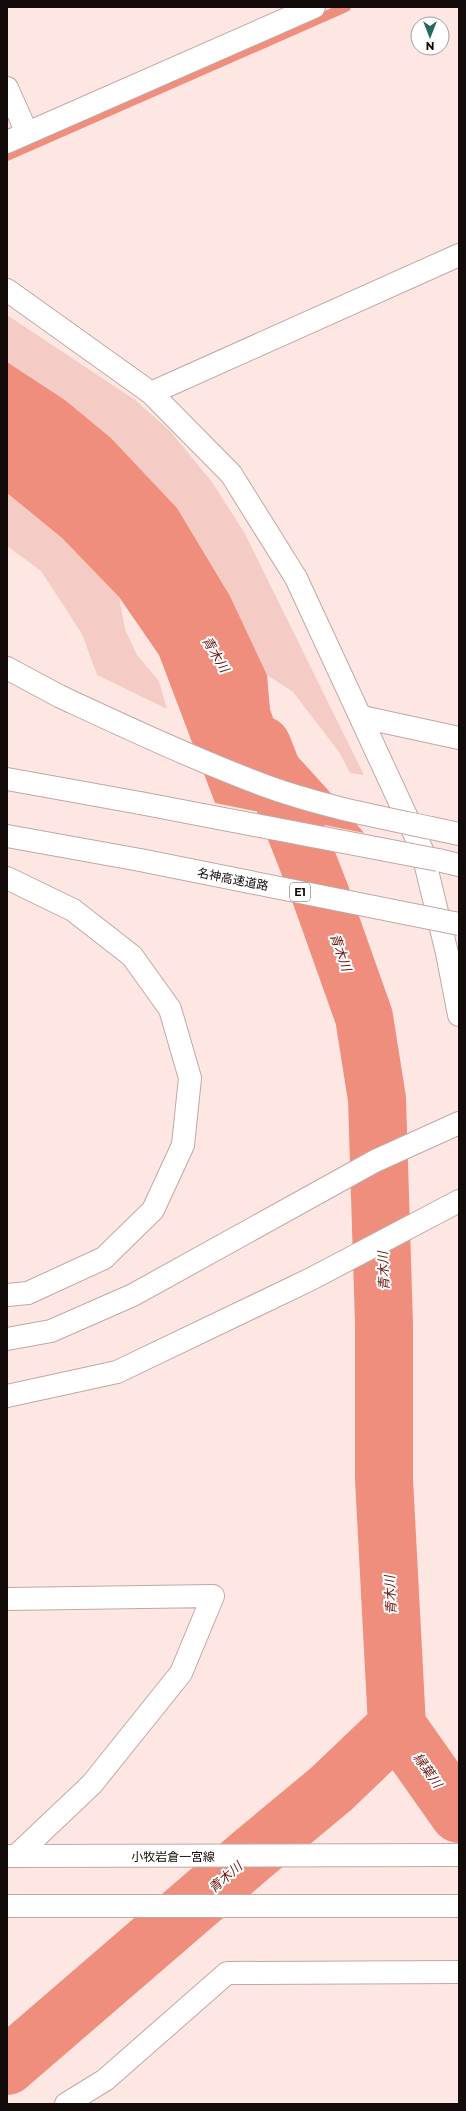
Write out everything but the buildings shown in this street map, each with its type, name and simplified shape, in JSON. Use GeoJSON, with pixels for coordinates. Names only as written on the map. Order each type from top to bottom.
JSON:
{"type":"FeatureCollection","features":[{"type":"Feature","properties":{"kind":"main road"},"geometry":{"type":"LineString","coordinates":[[7,142],[314,7]]}},
{"type":"Feature","properties":{"kind":"main road"},"geometry":{"type":"LineString","coordinates":[[7,88],[27,133]]}},
{"type":"Feature","properties":{"kind":"main road"},"geometry":{"type":"LineString","coordinates":[[151,393],[459,255]]}},
{"type":"Feature","properties":{"kind":"main road"},"geometry":{"type":"LineString","coordinates":[[7,290],[151,393],[231,474],[296,578],[362,717],[422,850],[447,953],[459,1015]]}},
{"type":"Feature","properties":{"kind":"main road"},"geometry":{"type":"LineString","coordinates":[[7,668],[59,696],[155,740],[264,785],[342,809],[459,834]]}},
{"type":"Feature","properties":{"kind":"main road"},"geometry":{"type":"LineString","coordinates":[[362,717],[459,738]]}},
{"type":"Feature","properties":{"kind":"main road"},"geometry":{"type":"LineString","coordinates":[[7,779],[140,803],[459,865]]}},
{"type":"Feature","properties":{"kind":"main road","name":"名神高速道路"},"geometry":{"type":"LineString","coordinates":[[7,836],[140,860],[459,924]]}},
{"type":"Feature","properties":{"kind":"main road"},"geometry":{"type":"LineString","coordinates":[[7,878],[73,910],[132,956],[170,1009],[190,1078],[183,1145],[153,1210],[104,1258],[28,1293],[7,1295]]}},
{"type":"Feature","properties":{"kind":"main road"},"geometry":{"type":"LineString","coordinates":[[7,1339],[51,1331],[126,1298],[242,1236],[375,1161],[459,1124]]}},
{"type":"Feature","properties":{"kind":"main road"},"geometry":{"type":"LineString","coordinates":[[7,1396],[117,1372],[311,1279],[453,1204]]}},
{"type":"Feature","properties":{"kind":"main road"},"geometry":{"type":"LineString","coordinates":[[7,1599],[213,1596],[181,1673],[92,1784],[12,1856]]}},
{"type":"Feature","properties":{"kind":"main road","name":"小牧岩倉一宮線"},"geometry":{"type":"LineString","coordinates":[[12,1856],[459,1855]]}},
{"type":"Feature","properties":{"kind":"main road"},"geometry":{"type":"LineString","coordinates":[[11,1906],[459,1906]]}},
{"type":"Feature","properties":{"kind":"main road"},"geometry":{"type":"LineString","coordinates":[[66,2104],[105,2080],[227,1973],[459,1972]]}},
{"type":"Feature","properties":{"kind":"shaded area"},"geometry":{"type":"Polygon","coordinates":[[[7,315],[135,400],[170,431],[212,482],[244,532],[364,775],[350,773],[339,752],[293,692],[267,675],[230,596],[177,508],[111,438],[65,400],[7,362],[7,315]]]}},
{"type":"Feature","properties":{"kind":"shaded area"},"geometry":{"type":"Polygon","coordinates":[[[7,493],[62,538],[119,597],[125,629],[137,655],[159,681],[167,709],[97,675],[82,634],[41,571],[7,546],[7,493]]]}},
{"type":"Feature","properties":{"kind":"water"},"geometry":{"type":"Polygon","coordinates":[[[7,362],[65,400],[111,438],[177,508],[230,596],[267,675],[270,709],[279,736],[328,790],[364,833],[215,803],[159,655],[119,597],[62,538],[7,493],[7,362]]]}},
{"type":"Feature","properties":{"kind":"waterway"},"geometry":{"type":"LineString","coordinates":[[7,156],[346,7]]}},
{"type":"Feature","properties":{"kind":"waterway","name":"青木川"},"geometry":{"type":"LineString","coordinates":[[7,2066],[254,1853],[331,1789],[397,1726],[384,1479],[384,1324],[377,1099],[364,1017],[320,893],[262,745]]}},
{"type":"Feature","properties":{"kind":"waterway","name":"縁葉川"},"geometry":{"type":"LineString","coordinates":[[397,1726],[459,1814]]}}]}
